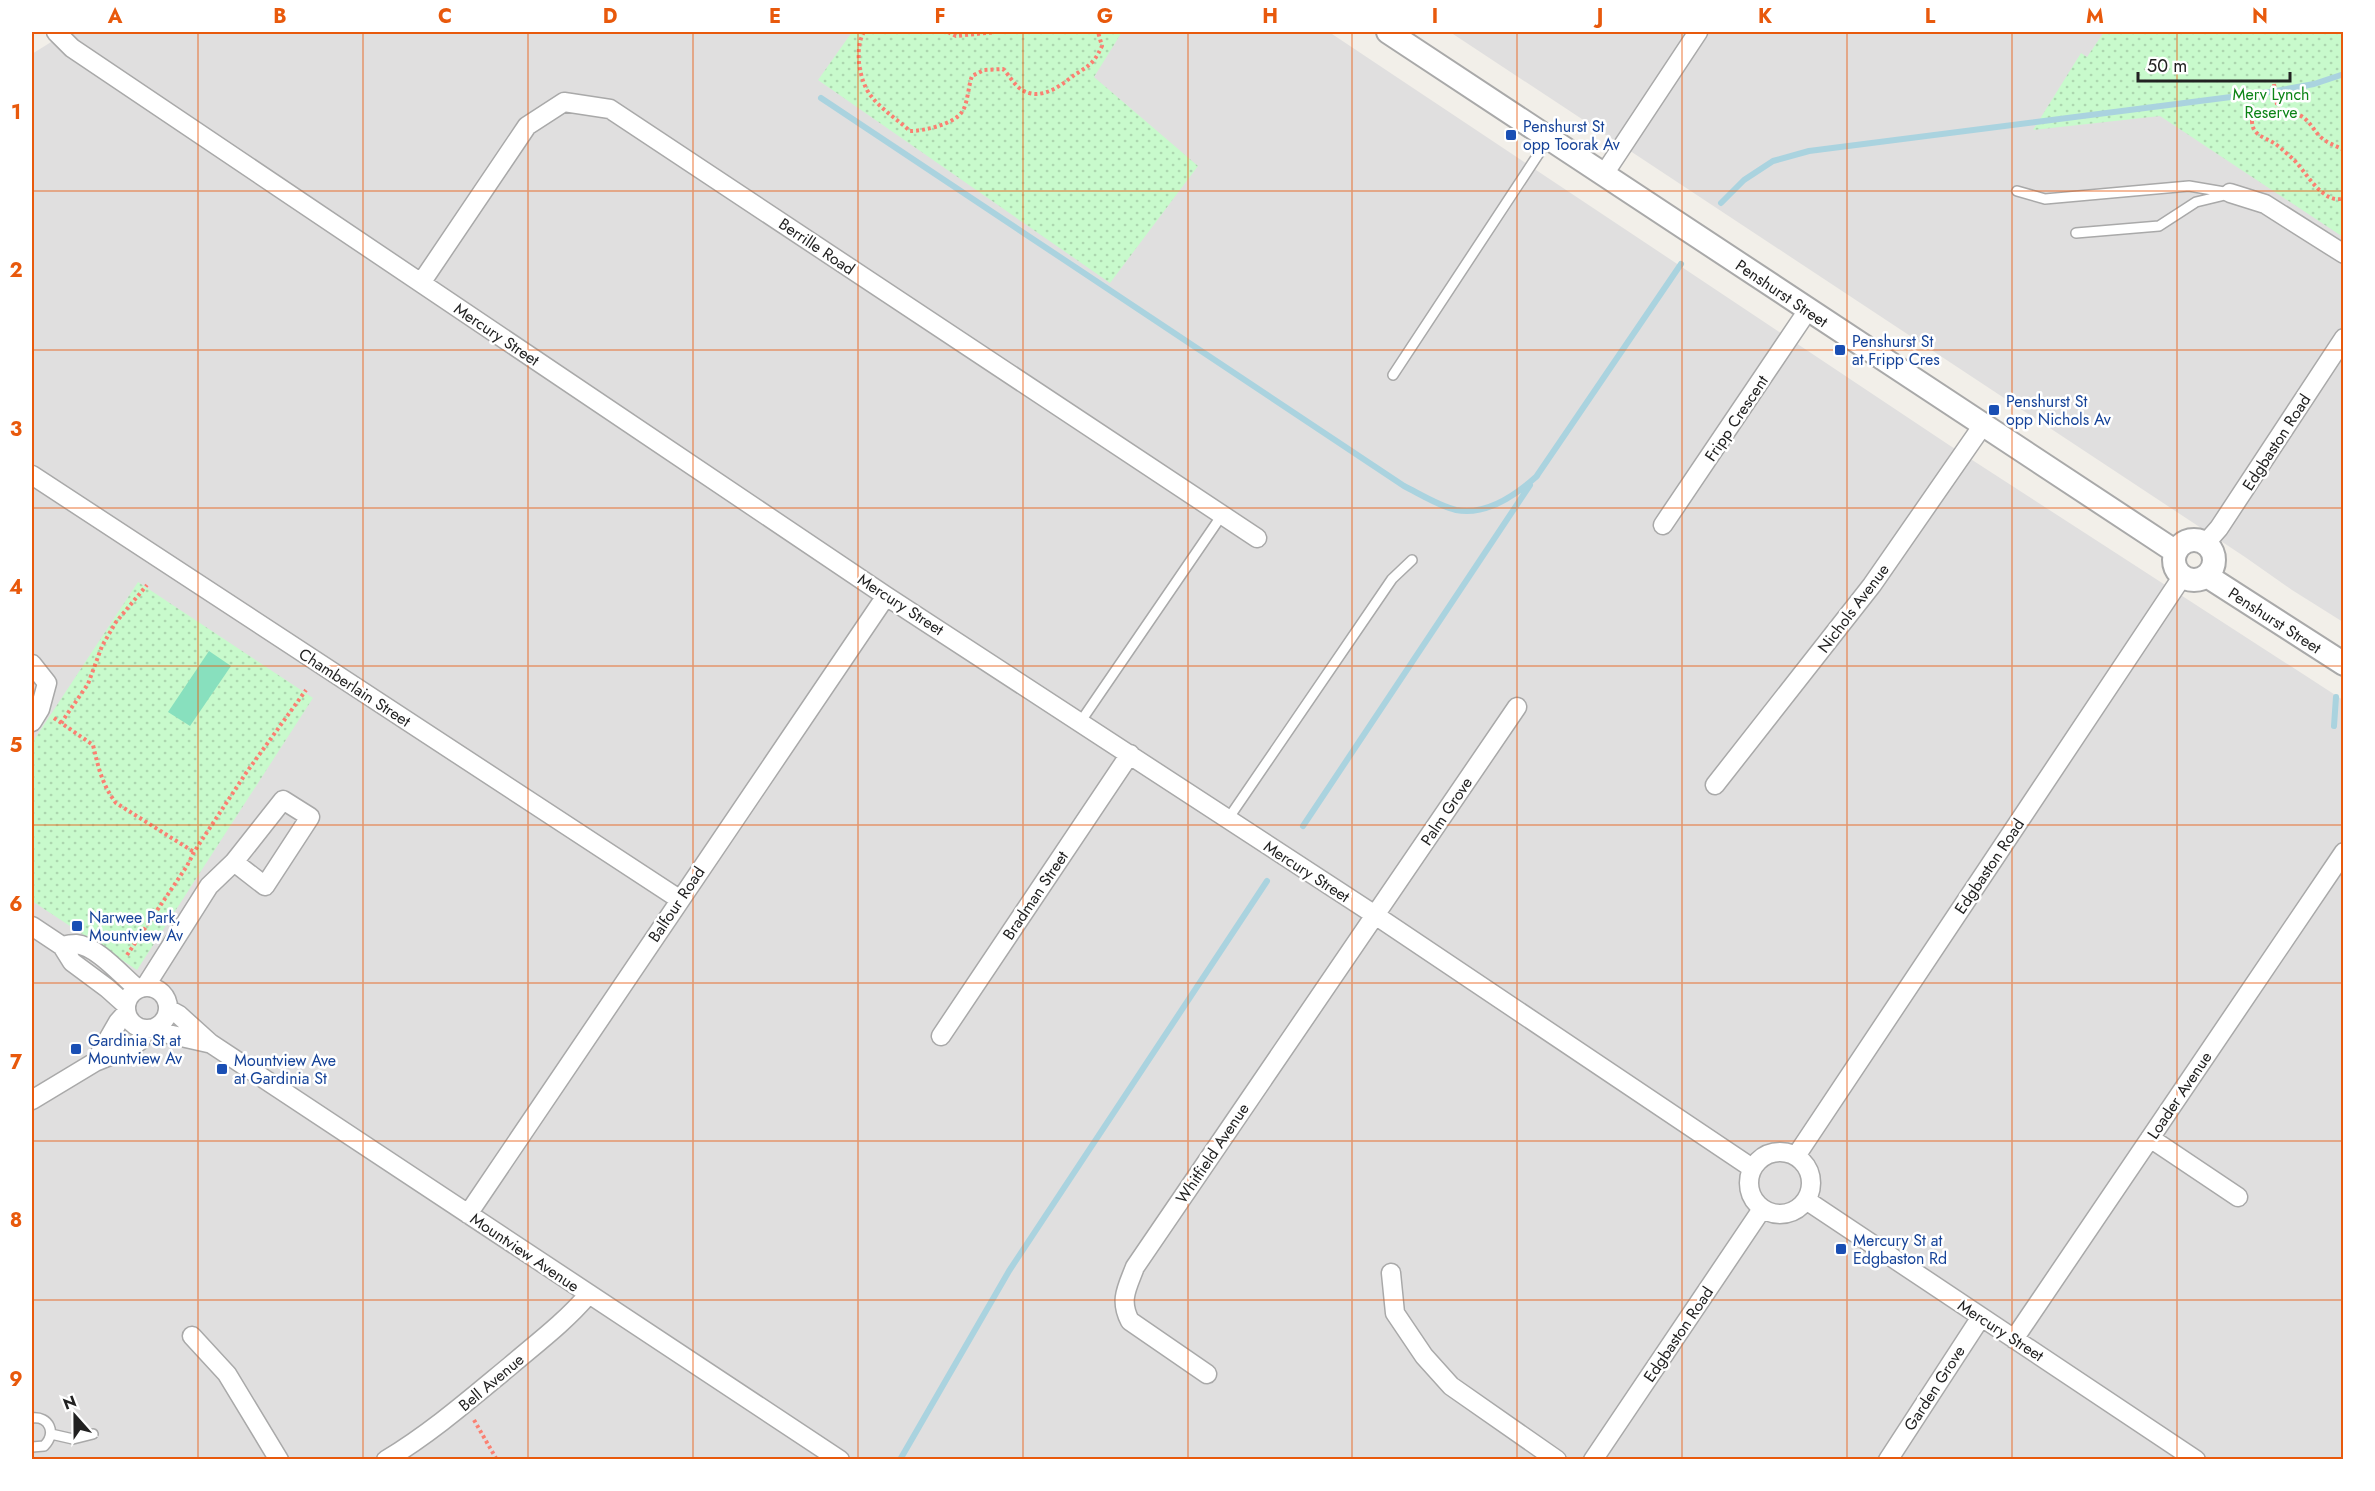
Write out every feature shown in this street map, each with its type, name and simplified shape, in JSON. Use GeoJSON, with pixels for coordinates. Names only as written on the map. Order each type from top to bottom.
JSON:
{"type":"FeatureCollection","features":[{"type":"Feature","properties":{"kind":"street","name":"Mercury Street"},"geometry":{"type":"LineString","coordinates":[[56,32],[72,48],[886,596],[1081,721],[1375,915],[1752,1168]]}},
{"type":"Feature","properties":{"kind":"street","name":"Penshurst Street"},"geometry":{"type":"LineString","coordinates":[[1388,32],[2176,552]]}},
{"type":"Feature","properties":{"kind":"street"},"geometry":{"type":"LineString","coordinates":[[1604,174],[1698,32]]}},
{"type":"Feature","properties":{"kind":"street","name":"Berrille Road"},"geometry":{"type":"LineString","coordinates":[[421,283],[527,126],[564,102],[610,109],[1257,538]]}},
{"type":"Feature","properties":{"kind":"street"},"geometry":{"type":"LineString","coordinates":[[2230,193],[2265,204],[2343,254]]}},
{"type":"Feature","properties":{"kind":"street","name":"Fripp Crescent"},"geometry":{"type":"LineString","coordinates":[[1663,525],[1808,310]]}},
{"type":"Feature","properties":{"kind":"street","name":"Edgbaston Road"},"geometry":{"type":"LineString","coordinates":[[2205,544],[2219,528],[2343,338]]}},
{"type":"Feature","properties":{"kind":"street","name":"Nichols Avenue"},"geometry":{"type":"LineString","coordinates":[[1714,785],[1872,585],[1983,425]]}},
{"type":"Feature","properties":{"kind":"street","name":"Chamberlain Street"},"geometry":{"type":"LineString","coordinates":[[32,475],[679,899]]}},
{"type":"Feature","properties":{"kind":"street"},"geometry":{"type":"LineString","coordinates":[[2186,542],[2205,544],[2213,553],[2211,571],[2207,576],[2195,580],[2182,577],[2176,568],[2176,552],[2186,542]]}},
{"type":"Feature","properties":{"kind":"street","name":"Penshurst Street"},"geometry":{"type":"LineString","coordinates":[[2207,576],[2343,664]]}},
{"type":"Feature","properties":{"kind":"street","name":"Edgbaston Road"},"geometry":{"type":"LineString","coordinates":[[1796,1156],[2182,577]]}},
{"type":"Feature","properties":{"kind":"street","name":"Balfour Road"},"geometry":{"type":"LineString","coordinates":[[468,1214],[886,596]]}},
{"type":"Feature","properties":{"kind":"street"},"geometry":{"type":"LineString","coordinates":[[32,664],[47,683],[36,716]]}},
{"type":"Feature","properties":{"kind":"street","name":"Palm Grove"},"geometry":{"type":"LineString","coordinates":[[1375,915],[1517,707]]}},
{"type":"Feature","properties":{"kind":"street","name":"Bradman Street"},"geometry":{"type":"LineString","coordinates":[[941,1036],[1130,754]]}},
{"type":"Feature","properties":{"kind":"street"},"geometry":{"type":"LineString","coordinates":[[95,1062],[126,1009],[130,996],[145,984],[209,886],[234,862],[283,800],[310,817],[265,886],[234,862]]}},
{"type":"Feature","properties":{"kind":"street","name":"Loader Avenue"},"geometry":{"type":"LineString","coordinates":[[2014,1339],[2343,852]]}},
{"type":"Feature","properties":{"kind":"street","name":"Whitfield Avenue"},"geometry":{"type":"LineString","coordinates":[[1207,1374],[1130,1322],[1124,1309],[1125,1295],[1135,1267],[1375,915]]}},
{"type":"Feature","properties":{"kind":"street"},"geometry":{"type":"LineString","coordinates":[[32,926],[62,946],[72,962],[107,988],[126,1009],[133,1024],[150,1028]]}},
{"type":"Feature","properties":{"kind":"street"},"geometry":{"type":"LineString","coordinates":[[32,1100],[95,1062],[140,1041],[150,1028],[163,1021],[168,1009],[165,999],[156,989],[87,947],[77,944],[62,946]]}},
{"type":"Feature","properties":{"kind":"street","name":"Mountview Avenue"},"geometry":{"type":"LineString","coordinates":[[168,1009],[179,1015],[210,1043],[840,1460]]}},
{"type":"Feature","properties":{"kind":"street","name":"Mountview Avenue"},"geometry":{"type":"LineString","coordinates":[[150,1028],[210,1043]]}},
{"type":"Feature","properties":{"kind":"street"},"geometry":{"type":"LineString","coordinates":[[2150,1138],[2238,1197]]}},
{"type":"Feature","properties":{"kind":"street"},"geometry":{"type":"LineString","coordinates":[[1777,1152],[1796,1156],[1804,1163],[1811,1181],[1806,1200],[1790,1213],[1780,1215],[1762,1209],[1755,1203],[1748,1186],[1752,1168],[1759,1160],[1777,1152]]}},
{"type":"Feature","properties":{"kind":"street","name":"Mercury Street"},"geometry":{"type":"LineString","coordinates":[[1806,1200],[2196,1460]]}},
{"type":"Feature","properties":{"kind":"street","name":"Edgbaston Road"},"geometry":{"type":"LineString","coordinates":[[1593,1460],[1762,1209]]}},
{"type":"Feature","properties":{"kind":"street"},"geometry":{"type":"LineString","coordinates":[[1391,1273],[1395,1313],[1424,1356],[1451,1386],[1557,1460]]}},
{"type":"Feature","properties":{"kind":"street","name":"Bell Avenue"},"geometry":{"type":"LineString","coordinates":[[386,1460],[415,1443],[465,1403],[571,1315],[588,1294]]}},
{"type":"Feature","properties":{"kind":"street","name":"Garden Grove"},"geometry":{"type":"LineString","coordinates":[[1887,1460],[1981,1317]]}},
{"type":"Feature","properties":{"kind":"street"},"geometry":{"type":"LineString","coordinates":[[192,1336],[227,1374],[279,1460]]}},
{"type":"Feature","properties":{"kind":"lane"},"geometry":{"type":"LineString","coordinates":[[1393,375],[1549,138]]}},
{"type":"Feature","properties":{"kind":"lane"},"geometry":{"type":"LineString","coordinates":[[2017,191],[2045,199],[2189,186],[2230,193]]}},
{"type":"Feature","properties":{"kind":"lane"},"geometry":{"type":"LineString","coordinates":[[2076,233],[2159,226],[2196,202],[2230,193]]}},
{"type":"Feature","properties":{"kind":"lane"},"geometry":{"type":"LineString","coordinates":[[1081,721],[1222,515]]}},
{"type":"Feature","properties":{"kind":"lane"},"geometry":{"type":"LineString","coordinates":[[1228,819],[1392,579],[1412,560]]}},
{"type":"Feature","properties":{"kind":"lane"},"geometry":{"type":"LineString","coordinates":[[32,1418],[45,1420],[51,1428],[51,1434],[44,1446],[32,1447]]}},
{"type":"Feature","properties":{"kind":"lane"},"geometry":{"type":"LineString","coordinates":[[51,1434],[73,1439],[93,1434]]}},
{"type":"Feature","properties":{"kind":"path"},"geometry":{"type":"LineString","coordinates":[[864,32],[860,39],[859,51],[866,87],[871,97],[910,131],[924,131],[954,119],[963,112],[972,76],[984,70],[1003,69],[1021,90],[1033,93],[1046,93],[1060,87],[1071,77],[1087,69],[1097,58],[1102,46],[1098,32]]}},
{"type":"Feature","properties":{"kind":"path"},"geometry":{"type":"LineString","coordinates":[[948,32],[956,36],[996,32]]}},
{"type":"Feature","properties":{"kind":"path"},"geometry":{"type":"LineString","coordinates":[[2274,84],[2278,111]]}},
{"type":"Feature","properties":{"kind":"path"},"geometry":{"type":"LineString","coordinates":[[2343,150],[2322,139],[2304,118],[2278,111],[2257,115],[2252,121],[2252,128],[2260,136],[2278,146],[2301,167],[2322,195],[2335,200],[2343,198]]}},
{"type":"Feature","properties":{"kind":"path"},"geometry":{"type":"LineString","coordinates":[[61,723],[88,684],[102,646],[116,622],[147,585]]}},
{"type":"Feature","properties":{"kind":"path"},"geometry":{"type":"LineString","coordinates":[[145,984],[126,957],[246,773],[306,690]]}},
{"type":"Feature","properties":{"kind":"path"},"geometry":{"type":"LineString","coordinates":[[36,716],[61,723],[93,744],[107,791],[117,802],[194,852]]}},
{"type":"Feature","properties":{"kind":"path"},"geometry":{"type":"LineString","coordinates":[[465,1403],[497,1460]]}},
{"type":"Feature","properties":{"kind":"shaded area"},"geometry":{"type":"Polygon","coordinates":[[[67,32],[1329,32],[1949,445],[2343,700],[2343,1459],[32,1459],[32,54],[67,32]]]}},
{"type":"Feature","properties":{"kind":"shaded area"},"geometry":{"type":"Polygon","coordinates":[[[1450,32],[2343,32],[2343,622],[2292,590],[1450,32]]]}},
{"type":"Feature","properties":{"kind":"green space"},"geometry":{"type":"Polygon","coordinates":[[[852,32],[1122,32],[1094,77],[1198,166],[1110,283],[818,80],[852,32]]]}},
{"type":"Feature","properties":{"kind":"green space","name":"Merv Lynch Reserve"},"geometry":{"type":"Polygon","coordinates":[[[2104,32],[2343,32],[2343,237],[2160,116],[2033,130],[2081,53],[2087,57],[2104,32]]]}},
{"type":"Feature","properties":{"kind":"green space"},"geometry":{"type":"Polygon","coordinates":[[[138,582],[313,698],[137,970],[32,901],[32,743],[138,582]]]}},
{"type":"Feature","properties":{"kind":"green space"},"geometry":{"type":"Polygon","coordinates":[[[209,651],[231,666],[190,726],[168,712],[209,651]]]}},
{"type":"Feature","properties":{"kind":"waterway"},"geometry":{"type":"LineString","coordinates":[[1721,203],[1744,180],[1773,161],[1809,151],[2270,92],[2314,84],[2344,74]]}},
{"type":"Feature","properties":{"kind":"waterway"},"geometry":{"type":"LineString","coordinates":[[821,98],[1404,486],[1443,506],[1467,511],[1490,507],[1520,490],[1537,476]]}},
{"type":"Feature","properties":{"kind":"waterway"},"geometry":{"type":"LineString","coordinates":[[1536,477],[1681,264]]}},
{"type":"Feature","properties":{"kind":"waterway"},"geometry":{"type":"LineString","coordinates":[[1303,826],[1530,485]]}},
{"type":"Feature","properties":{"kind":"waterway"},"geometry":{"type":"LineString","coordinates":[[2334,726],[2336,697]]}},
{"type":"Feature","properties":{"kind":"waterway"},"geometry":{"type":"LineString","coordinates":[[901,1458],[1009,1271],[1267,881]]}},
{"type":"Feature","properties":{"kind":"place","name":"Penshurst St opp Toorak Av"},"geometry":{"type":"Point","coordinates":[1511,135]}},
{"type":"Feature","properties":{"kind":"place","name":"Penshurst St at Fripp Cres"},"geometry":{"type":"Point","coordinates":[1840,350]}},
{"type":"Feature","properties":{"kind":"place","name":"Penshurst St opp Nichols Av"},"geometry":{"type":"Point","coordinates":[1994,410]}},
{"type":"Feature","properties":{"kind":"place","name":"Narwee Park, Mountview Av"},"geometry":{"type":"Point","coordinates":[77,926]}},
{"type":"Feature","properties":{"kind":"place","name":"Gardinia St at Mountview Av"},"geometry":{"type":"Point","coordinates":[76,1049]}},
{"type":"Feature","properties":{"kind":"place","name":"Mountview Ave at Gardinia St"},"geometry":{"type":"Point","coordinates":[222,1069]}},
{"type":"Feature","properties":{"kind":"place","name":"Mercury St at Edgbaston Rd"},"geometry":{"type":"Point","coordinates":[1841,1249]}}]}
